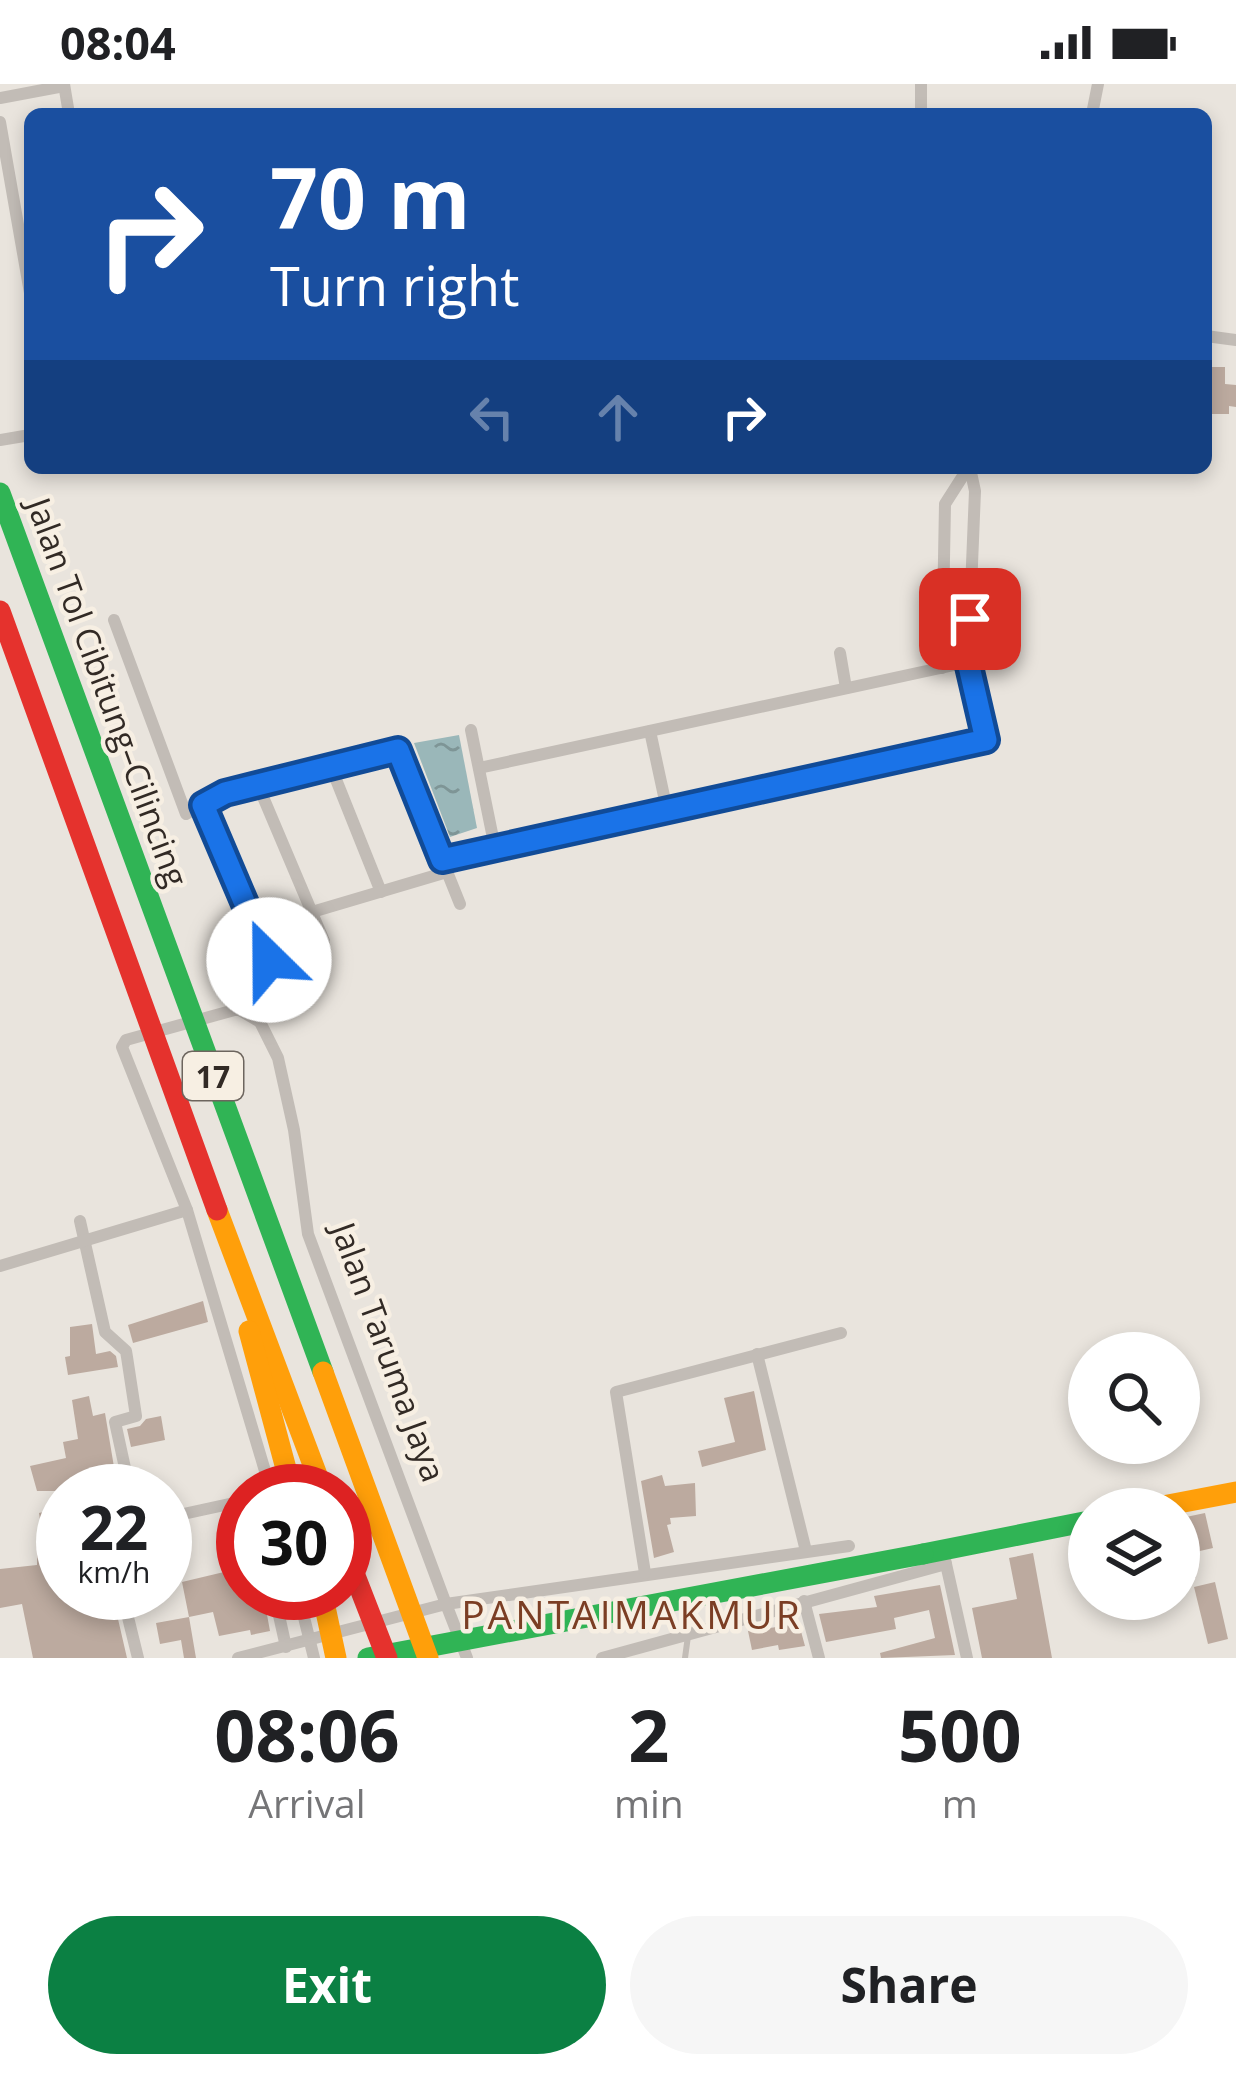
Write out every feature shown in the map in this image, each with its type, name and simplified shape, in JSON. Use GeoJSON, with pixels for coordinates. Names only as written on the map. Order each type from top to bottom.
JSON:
{"type":"FeatureCollection","features":[{"type":"Feature","properties":{"kind":"main road","name":"Jalan Tol Cibitung–Cilincing"},"geometry":{"type":"LineString","coordinates":[[0,493],[428,1658]]}},
{"type":"Feature","properties":{"kind":"main road","name":"17"},"geometry":{"type":"LineString","coordinates":[[0,611],[313,1464]]}},
{"type":"Feature","properties":{"kind":"main road"},"geometry":{"type":"LineString","coordinates":[[218,1210],[285,1464]]}},
{"type":"Feature","properties":{"kind":"main road"},"geometry":{"type":"LineString","coordinates":[[1200,1499],[1236,1492]]}},
{"type":"Feature","properties":{"kind":"main road"},"geometry":{"type":"LineString","coordinates":[[368,1658],[937,1556],[1068,1526]]}},
{"type":"Feature","properties":{"kind":"main road"},"geometry":{"type":"LineString","coordinates":[[372,1619],[387,1658]]}},
{"type":"Feature","properties":{"kind":"main road"},"geometry":{"type":"LineString","coordinates":[[328,1620],[336,1658]]}},
{"type":"Feature","properties":{"kind":"street"},"geometry":{"type":"LineString","coordinates":[[0,98],[64,85]]}},
{"type":"Feature","properties":{"kind":"street"},"geometry":{"type":"LineString","coordinates":[[0,122],[24,259]]}},
{"type":"Feature","properties":{"kind":"street"},"geometry":{"type":"LineString","coordinates":[[942,668],[945,504],[965,474]]}},
{"type":"Feature","properties":{"kind":"street"},"geometry":{"type":"LineString","coordinates":[[312,912],[381,892],[495,848],[986,740],[968,662],[975,491],[971,474]]}},
{"type":"Feature","properties":{"kind":"street"},"geometry":{"type":"LineString","coordinates":[[114,620],[187,814],[225,793],[398,750],[460,904]]}},
{"type":"Feature","properties":{"kind":"street"},"geometry":{"type":"LineString","coordinates":[[840,653],[847,688]]}},
{"type":"Feature","properties":{"kind":"street"},"geometry":{"type":"LineString","coordinates":[[479,768],[968,662]]}},
{"type":"Feature","properties":{"kind":"street"},"geometry":{"type":"LineString","coordinates":[[471,730],[495,848]]}},
{"type":"Feature","properties":{"kind":"street"},"geometry":{"type":"LineString","coordinates":[[650,730],[667,810]]}},
{"type":"Feature","properties":{"kind":"street"},"geometry":{"type":"LineString","coordinates":[[331,767],[381,892]]}},
{"type":"Feature","properties":{"kind":"street"},"geometry":{"type":"LineString","coordinates":[[258,785],[324,941]]}},
{"type":"Feature","properties":{"kind":"street"},"geometry":{"type":"LineString","coordinates":[[203,805],[269,960]]}},
{"type":"Feature","properties":{"kind":"street","name":"Jalan Taruma Jaya"},"geometry":{"type":"LineString","coordinates":[[263,1464],[187,1210],[123,1043],[238,1009],[260,1022],[278,1058],[308,1234],[467,1658]]}},
{"type":"Feature","properties":{"kind":"street"},"geometry":{"type":"LineString","coordinates":[[0,1266],[187,1210]]}},
{"type":"Feature","properties":{"kind":"street"},"geometry":{"type":"LineString","coordinates":[[80,1220],[105,1331],[128,1358],[136,1416],[115,1422],[124,1464]]}},
{"type":"Feature","properties":{"kind":"street"},"geometry":{"type":"LineString","coordinates":[[645,1573],[616,1392],[841,1333]]}},
{"type":"Feature","properties":{"kind":"street"},"geometry":{"type":"LineString","coordinates":[[757,1354],[806,1551]]}},
{"type":"Feature","properties":{"kind":"street"},"geometry":{"type":"LineString","coordinates":[[238,1658],[446,1604],[849,1546]]}},
{"type":"Feature","properties":{"kind":"street"},"geometry":{"type":"LineString","coordinates":[[602,1658],[804,1601],[937,1556],[967,1658]]}},
{"type":"Feature","properties":{"kind":"street"},"geometry":{"type":"LineString","coordinates":[[804,1601],[819,1658]]}},
{"type":"Feature","properties":{"kind":"street"},"geometry":{"type":"LineString","coordinates":[[129,1620],[138,1658]]}},
{"type":"Feature","properties":{"kind":"street"},"geometry":{"type":"LineString","coordinates":[[280,1620],[286,1647]]}},
{"type":"Feature","properties":{"kind":"street"},"geometry":{"type":"LineString","coordinates":[[305,1620],[314,1658]]}},
{"type":"Feature","properties":{"kind":"lane"},"geometry":{"type":"LineString","coordinates":[[686,1658],[688,1632]]}},
{"type":"Feature","properties":{"kind":"water"},"geometry":{"type":"Polygon","coordinates":[[[459,735],[477,828],[450,837],[414,743],[459,735]]]}},
{"type":"Feature","properties":{"kind":"building"},"geometry":{"type":"Polygon","coordinates":[[[1212,367],[1225,367],[1225,384],[1236,385],[1236,407],[1229,406],[1229,414],[1212,414],[1212,367]]]}},
{"type":"Feature","properties":{"kind":"building"},"geometry":{"type":"Polygon","coordinates":[[[203,1301],[208,1322],[133,1343],[128,1325],[203,1301]]]}},
{"type":"Feature","properties":{"kind":"building"},"geometry":{"type":"Polygon","coordinates":[[[92,1324],[96,1354],[110,1351],[118,1367],[68,1375],[65,1357],[70,1356],[70,1327],[92,1324]]]}},
{"type":"Feature","properties":{"kind":"building"},"geometry":{"type":"Polygon","coordinates":[[[754,1391],[766,1450],[702,1467],[698,1451],[735,1442],[724,1398],[754,1391]]]}},
{"type":"Feature","properties":{"kind":"building"},"geometry":{"type":"Polygon","coordinates":[[[89,1396],[93,1416],[105,1413],[114,1464],[39,1464],[66,1458],[63,1442],[78,1439],[72,1400],[89,1396]]]}},
{"type":"Feature","properties":{"kind":"building"},"geometry":{"type":"Polygon","coordinates":[[[161,1416],[165,1440],[131,1447],[127,1429],[161,1416]]]}},
{"type":"Feature","properties":{"kind":"building"},"geometry":{"type":"Polygon","coordinates":[[[662,1475],[665,1486],[695,1483],[696,1516],[670,1518],[667,1525],[674,1552],[654,1558],[641,1481],[662,1475]]]}},
{"type":"Feature","properties":{"kind":"building"},"geometry":{"type":"Polygon","coordinates":[[[1205,1513],[1213,1548],[1200,1551],[1200,1514],[1205,1513]]]}},
{"type":"Feature","properties":{"kind":"building"},"geometry":{"type":"Polygon","coordinates":[[[1033,1553],[1052,1658],[982,1658],[972,1608],[1017,1599],[1009,1558],[1033,1553]]]}},
{"type":"Feature","properties":{"kind":"building"},"geometry":{"type":"Polygon","coordinates":[[[36,1565],[36,1620],[118,1620],[127,1658],[33,1658],[22,1604],[0,1608],[0,1569],[36,1565]]]}},
{"type":"Feature","properties":{"kind":"building"},"geometry":{"type":"Polygon","coordinates":[[[216,1574],[216,1620],[268,1620],[270,1631],[219,1636],[213,1612],[192,1616],[192,1580],[216,1574]]]}},
{"type":"Feature","properties":{"kind":"building"},"geometry":{"type":"Polygon","coordinates":[[[1215,1582],[1228,1639],[1208,1644],[1200,1586],[1215,1582]]]}},
{"type":"Feature","properties":{"kind":"building"},"geometry":{"type":"Polygon","coordinates":[[[940,1585],[955,1655],[881,1658],[880,1653],[935,1638],[929,1610],[894,1618],[896,1629],[826,1642],[819,1614],[877,1607],[874,1596],[940,1585]]]}},
{"type":"Feature","properties":{"kind":"building"},"geometry":{"type":"Polygon","coordinates":[[[190,1620],[196,1658],[184,1658],[181,1640],[160,1644],[156,1623],[190,1620]]]}},
{"type":"Feature","properties":{"kind":"building"},"geometry":{"type":"Polygon","coordinates":[[[799,1624],[805,1646],[752,1650],[748,1631],[799,1624]]]}},
{"type":"Feature","properties":{"kind":"traffic: fast"},"geometry":{"type":"LineString","coordinates":[[0,493],[323,1372]]}},
{"type":"Feature","properties":{"kind":"traffic: fast"},"geometry":{"type":"LineString","coordinates":[[923,1554],[1068,1525]]}},
{"type":"Feature","properties":{"kind":"traffic: fast"},"geometry":{"type":"LineString","coordinates":[[368,1658],[923,1554]]}},
{"type":"Feature","properties":{"kind":"traffic: slow"},"geometry":{"type":"LineString","coordinates":[[217,1210],[313,1464]]}},
{"type":"Feature","properties":{"kind":"traffic: slow"},"geometry":{"type":"LineString","coordinates":[[249,1331],[285,1464]]}},
{"type":"Feature","properties":{"kind":"traffic: slow"},"geometry":{"type":"LineString","coordinates":[[323,1372],[428,1658]]}},
{"type":"Feature","properties":{"kind":"traffic: slow"},"geometry":{"type":"LineString","coordinates":[[1200,1499],[1236,1492]]}},
{"type":"Feature","properties":{"kind":"traffic: slow"},"geometry":{"type":"LineString","coordinates":[[328,1620],[336,1658]]}},
{"type":"Feature","properties":{"kind":"traffic: jam"},"geometry":{"type":"LineString","coordinates":[[0,611],[217,1210]]}},
{"type":"Feature","properties":{"kind":"traffic: jam"},"geometry":{"type":"LineString","coordinates":[[372,1619],[387,1658]]}},
{"type":"Feature","properties":{"kind":"district","name":"PANTAIMAKMUR"},"geometry":{"type":"Point","coordinates":[632,1613]}},
{"type":"Feature","properties":{"kind":"route"},"geometry":{"type":"LineString","coordinates":[[269,960],[203,805],[225,793],[398,750],[442,860],[986,740],[968,662],[970,619]]}}]}
